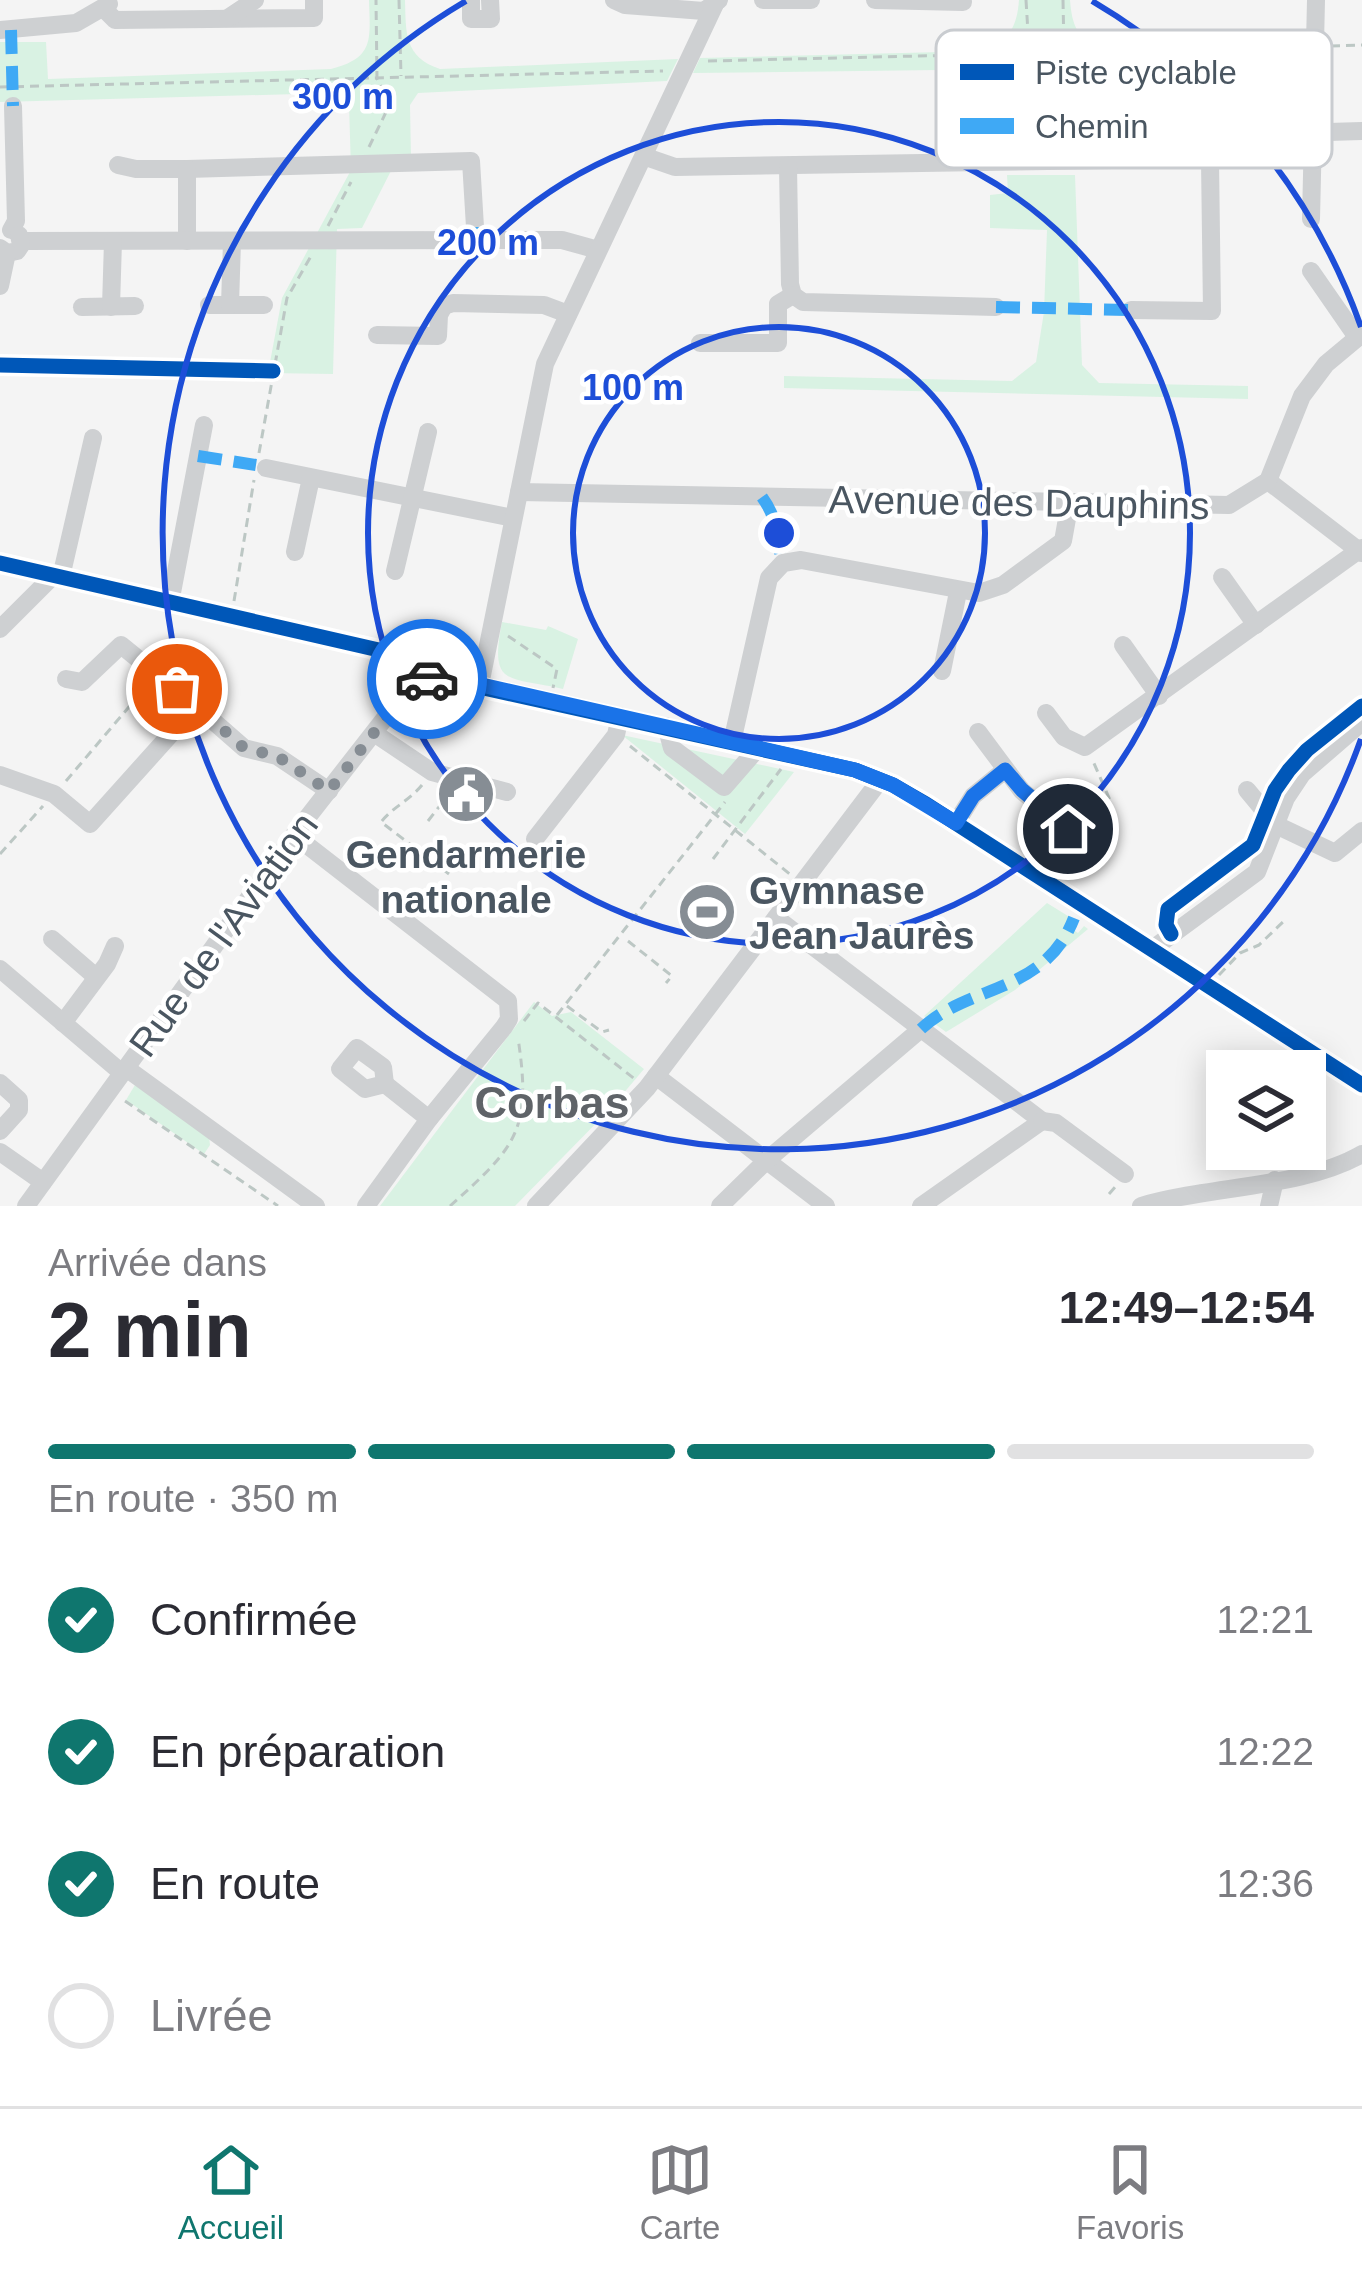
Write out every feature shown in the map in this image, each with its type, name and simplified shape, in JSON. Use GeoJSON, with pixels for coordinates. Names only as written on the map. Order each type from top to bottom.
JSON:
{"type":"FeatureCollection","features":[{"type":"Feature","properties":{"kind":"street"},"geometry":{"type":"LineString","coordinates":[[228,18],[256,0]]}},
{"type":"Feature","properties":{"kind":"street"},"geometry":{"type":"LineString","coordinates":[[0,30],[61,26],[108,5],[115,20],[314,18],[314,0]]}},
{"type":"Feature","properties":{"kind":"street"},"geometry":{"type":"LineString","coordinates":[[471,0],[471,19],[491,19],[490,0]]}},
{"type":"Feature","properties":{"kind":"street"},"geometry":{"type":"LineString","coordinates":[[614,0],[625,5],[704,11],[717,1]]}},
{"type":"Feature","properties":{"kind":"street"},"geometry":{"type":"LineString","coordinates":[[763,0],[811,0]]}},
{"type":"Feature","properties":{"kind":"street"},"geometry":{"type":"LineString","coordinates":[[875,0],[963,2]]}},
{"type":"Feature","properties":{"kind":"street"},"geometry":{"type":"LineString","coordinates":[[480,685],[538,389],[568,314],[646,157],[680,66],[717,1]]}},
{"type":"Feature","properties":{"kind":"street"},"geometry":{"type":"LineString","coordinates":[[0,286],[16,221],[13,106]]}},
{"type":"Feature","properties":{"kind":"street"},"geometry":{"type":"LineString","coordinates":[[1332,132],[1362,131]]}},
{"type":"Feature","properties":{"kind":"street"},"geometry":{"type":"LineString","coordinates":[[646,157],[675,167],[936,164]]}},
{"type":"Feature","properties":{"kind":"street"},"geometry":{"type":"LineString","coordinates":[[118,165],[187,169],[471,161],[475,227]]}},
{"type":"Feature","properties":{"kind":"street"},"geometry":{"type":"LineString","coordinates":[[788,166],[793,295]]}},
{"type":"Feature","properties":{"kind":"street"},"geometry":{"type":"LineString","coordinates":[[1131,310],[1212,311],[1210,168]]}},
{"type":"Feature","properties":{"kind":"street"},"geometry":{"type":"LineString","coordinates":[[1311,219],[1313,168]]}},
{"type":"Feature","properties":{"kind":"street"},"geometry":{"type":"LineString","coordinates":[[187,169],[187,241]]}},
{"type":"Feature","properties":{"kind":"street"},"geometry":{"type":"LineString","coordinates":[[8,242],[562,240],[598,250]]}},
{"type":"Feature","properties":{"kind":"street"},"geometry":{"type":"LineString","coordinates":[[230,305],[232,241]]}},
{"type":"Feature","properties":{"kind":"street"},"geometry":{"type":"LineString","coordinates":[[111,307],[113,242]]}},
{"type":"Feature","properties":{"kind":"street"},"geometry":{"type":"LineString","coordinates":[[1046,713],[1064,737],[1085,747],[1361,550],[1268,481],[1302,396],[1326,364],[1359,335],[1310,271]]}},
{"type":"Feature","properties":{"kind":"street"},"geometry":{"type":"LineString","coordinates":[[793,295],[803,302],[995,307]]}},
{"type":"Feature","properties":{"kind":"street"},"geometry":{"type":"LineString","coordinates":[[700,343],[778,343],[778,304],[793,295]]}},
{"type":"Feature","properties":{"kind":"street"},"geometry":{"type":"LineString","coordinates":[[377,335],[438,337],[439,315],[453,303],[544,305],[568,314]]}},
{"type":"Feature","properties":{"kind":"street"},"geometry":{"type":"LineString","coordinates":[[82,308],[136,305]]}},
{"type":"Feature","properties":{"kind":"street"},"geometry":{"type":"LineString","coordinates":[[209,305],[265,305]]}},
{"type":"Feature","properties":{"kind":"street"},"geometry":{"type":"LineString","coordinates":[[170,603],[204,425]]}},
{"type":"Feature","properties":{"kind":"street"},"geometry":{"type":"LineString","coordinates":[[395,572],[428,432]]}},
{"type":"Feature","properties":{"kind":"street"},"geometry":{"type":"LineString","coordinates":[[0,629],[57,576],[93,438]]}},
{"type":"Feature","properties":{"kind":"street"},"geometry":{"type":"LineString","coordinates":[[266,468],[513,518]]}},
{"type":"Feature","properties":{"kind":"street"},"geometry":{"type":"LineString","coordinates":[[295,552],[311,478]]}},
{"type":"Feature","properties":{"kind":"street","name":"Avenue des Dauphins"},"geometry":{"type":"LineString","coordinates":[[519,492],[1229,505],[1268,481]]}},
{"type":"Feature","properties":{"kind":"street"},"geometry":{"type":"LineString","coordinates":[[732,742],[769,578],[783,563],[801,560],[958,592],[979,592],[1003,585],[1064,541],[1070,502]]}},
{"type":"Feature","properties":{"kind":"street"},"geometry":{"type":"LineString","coordinates":[[0,563],[405,656],[434,677],[547,700],[618,726],[666,726],[881,779],[1362,1084]]}},
{"type":"Feature","properties":{"kind":"street"},"geometry":{"type":"LineString","coordinates":[[1222,578],[1256,625]]}},
{"type":"Feature","properties":{"kind":"street"},"geometry":{"type":"LineString","coordinates":[[942,671],[958,592]]}},
{"type":"Feature","properties":{"kind":"street"},"geometry":{"type":"LineString","coordinates":[[66,679],[82,682],[121,645],[244,748],[277,756],[329,791]]}},
{"type":"Feature","properties":{"kind":"street"},"geometry":{"type":"LineString","coordinates":[[1123,645],[1159,696]]}},
{"type":"Feature","properties":{"kind":"street","name":"Rue de l'Aviation"},"geometry":{"type":"LineString","coordinates":[[26,1206],[294,835],[403,695],[434,677]]}},
{"type":"Feature","properties":{"kind":"street"},"geometry":{"type":"LineString","coordinates":[[0,775],[54,794],[90,824],[196,706]]}},
{"type":"Feature","properties":{"kind":"street"},"geometry":{"type":"LineString","coordinates":[[1151,950],[1257,872],[1286,798],[1302,774],[1362,722]]}},
{"type":"Feature","properties":{"kind":"street"},"geometry":{"type":"LineString","coordinates":[[535,839],[618,726]]}},
{"type":"Feature","properties":{"kind":"street"},"geometry":{"type":"LineString","coordinates":[[666,726],[672,748],[724,787],[762,748]]}},
{"type":"Feature","properties":{"kind":"street"},"geometry":{"type":"LineString","coordinates":[[978,732],[1022,790],[1068,829]]}},
{"type":"Feature","properties":{"kind":"street"},"geometry":{"type":"LineString","coordinates":[[374,733],[442,775],[507,792]]}},
{"type":"Feature","properties":{"kind":"street"},"geometry":{"type":"LineString","coordinates":[[956,823],[973,796],[1005,770]]}},
{"type":"Feature","properties":{"kind":"street"},"geometry":{"type":"LineString","coordinates":[[536,1206],[651,1082],[881,779]]}},
{"type":"Feature","properties":{"kind":"street"},"geometry":{"type":"LineString","coordinates":[[1247,790],[1276,825],[1335,853],[1362,831]]}},
{"type":"Feature","properties":{"kind":"street"},"geometry":{"type":"LineString","coordinates":[[294,835],[508,1001],[504,1027],[366,1206]]}},
{"type":"Feature","properties":{"kind":"street"},"geometry":{"type":"LineString","coordinates":[[776,918],[1042,1121],[1056,1123],[1125,1174]]}},
{"type":"Feature","properties":{"kind":"street"},"geometry":{"type":"LineString","coordinates":[[52,939],[96,977]]}},
{"type":"Feature","properties":{"kind":"street"},"geometry":{"type":"LineString","coordinates":[[63,1023],[115,946]]}},
{"type":"Feature","properties":{"kind":"street"},"geometry":{"type":"LineString","coordinates":[[0,969],[124,1071],[316,1206]]}},
{"type":"Feature","properties":{"kind":"street"},"geometry":{"type":"LineString","coordinates":[[720,1206],[921,1029]]}},
{"type":"Feature","properties":{"kind":"street"},"geometry":{"type":"LineString","coordinates":[[651,1082],[826,1206]]}},
{"type":"Feature","properties":{"kind":"street"},"geometry":{"type":"LineString","coordinates":[[0,1083],[20,1100],[19,1110],[0,1131]]}},
{"type":"Feature","properties":{"kind":"street"},"geometry":{"type":"LineString","coordinates":[[385,1084],[429,1119]]}},
{"type":"Feature","properties":{"kind":"street"},"geometry":{"type":"LineString","coordinates":[[921,1206],[1042,1121]]}},
{"type":"Feature","properties":{"kind":"street"},"geometry":{"type":"LineString","coordinates":[[0,1152],[43,1182]]}},
{"type":"Feature","properties":{"kind":"street"},"geometry":{"type":"LineString","coordinates":[[1141,1206],[1275,1180],[1342,1164],[1362,1154]]}},
{"type":"Feature","properties":{"kind":"street"},"geometry":{"type":"LineString","coordinates":[[1269,1206],[1275,1180]]}},
{"type":"Feature","properties":{"kind":"path"},"geometry":{"type":"LineString","coordinates":[[231,618],[287,298],[390,104],[377,79],[376,0]]}},
{"type":"Feature","properties":{"kind":"path"},"geometry":{"type":"LineString","coordinates":[[399,0],[401,78]]}},
{"type":"Feature","properties":{"kind":"path"},"geometry":{"type":"LineString","coordinates":[[1026,0],[1028,30]]}},
{"type":"Feature","properties":{"kind":"path"},"geometry":{"type":"LineString","coordinates":[[1063,0],[1064,30]]}},
{"type":"Feature","properties":{"kind":"path"},"geometry":{"type":"LineString","coordinates":[[1332,46],[1362,45]]}},
{"type":"Feature","properties":{"kind":"path"},"geometry":{"type":"LineString","coordinates":[[0,87],[377,79],[936,55]]}},
{"type":"Feature","properties":{"kind":"path"},"geometry":{"type":"LineString","coordinates":[[500,633],[557,669],[547,700]]}},
{"type":"Feature","properties":{"kind":"path"},"geometry":{"type":"LineString","coordinates":[[0,854],[158,673]]}},
{"type":"Feature","properties":{"kind":"path"},"geometry":{"type":"LineString","coordinates":[[618,726],[715,815],[793,876]]}},
{"type":"Feature","properties":{"kind":"path"},"geometry":{"type":"LineString","coordinates":[[1042,861],[1104,815],[1110,800],[1085,747]]}},
{"type":"Feature","properties":{"kind":"path"},"geometry":{"type":"LineString","coordinates":[[713,859],[782,768],[758,762],[762,748]]}},
{"type":"Feature","properties":{"kind":"path"},"geometry":{"type":"LineString","coordinates":[[428,820],[449,794],[442,775],[406,804],[394,807],[381,822],[449,874]]}},
{"type":"Feature","properties":{"kind":"path"},"geometry":{"type":"LineString","coordinates":[[556,1017],[730,796]]}},
{"type":"Feature","properties":{"kind":"path"},"geometry":{"type":"LineString","coordinates":[[764,854],[770,847]]}},
{"type":"Feature","properties":{"kind":"path"},"geometry":{"type":"LineString","coordinates":[[1218,976],[1284,921]]}},
{"type":"Feature","properties":{"kind":"path"},"geometry":{"type":"LineString","coordinates":[[620,936],[672,976],[666,983]]}},
{"type":"Feature","properties":{"kind":"path"},"geometry":{"type":"LineString","coordinates":[[1234,944],[1240,953]]}},
{"type":"Feature","properties":{"kind":"path"},"geometry":{"type":"LineString","coordinates":[[1249,949],[1255,958]]}},
{"type":"Feature","properties":{"kind":"path"},"geometry":{"type":"LineString","coordinates":[[451,1206],[500,1161],[516,1136],[523,1092],[518,1039],[513,1034],[538,1003],[651,1082]]}},
{"type":"Feature","properties":{"kind":"path"},"geometry":{"type":"LineString","coordinates":[[566,1005],[602,1032],[609,1030]]}},
{"type":"Feature","properties":{"kind":"path"},"geometry":{"type":"LineString","coordinates":[[125,1101],[278,1206]]}},
{"type":"Feature","properties":{"kind":"green space"},"geometry":{"type":"Polygon","coordinates":[[[369,0],[405,0],[413,51],[440,69],[678,59],[667,81],[418,93],[410,105],[411,157],[398,157],[362,228],[337,229],[333,374],[268,373],[282,298],[351,170],[349,104],[334,93],[0,102],[0,42],[46,42],[48,79],[331,69],[363,53],[370,26],[369,0]]]}},
{"type":"Feature","properties":{"kind":"green space"},"geometry":{"type":"Polygon","coordinates":[[[1019,0],[1070,0],[1077,30],[1010,30],[1019,0]]]}},
{"type":"Feature","properties":{"kind":"green space"},"geometry":{"type":"Polygon","coordinates":[[[936,52],[936,70],[693,73],[700,58],[936,52]]]}},
{"type":"Feature","properties":{"kind":"green space"},"geometry":{"type":"Polygon","coordinates":[[[1007,175],[1075,175],[1082,365],[1099,383],[1248,386],[1248,399],[784,388],[784,376],[1012,381],[1036,362],[1044,312],[1047,230],[990,228],[990,195],[1008,193],[1007,175]]]}},
{"type":"Feature","properties":{"kind":"green space"},"geometry":{"type":"Polygon","coordinates":[[[502,622],[546,630],[548,626],[578,639],[563,689],[516,679],[501,669],[502,622]]]}},
{"type":"Feature","properties":{"kind":"green space"},"geometry":{"type":"Polygon","coordinates":[[[622,735],[794,772],[745,834],[622,735]]]}},
{"type":"Feature","properties":{"kind":"green space"},"geometry":{"type":"Polygon","coordinates":[[[1047,903],[1076,921],[1072,929],[1078,933],[1084,926],[1088,929],[1015,990],[946,1032],[924,1016],[1047,903]]]}},
{"type":"Feature","properties":{"kind":"green space"},"geometry":{"type":"Polygon","coordinates":[[[534,1002],[552,1016],[571,1012],[644,1069],[515,1206],[380,1206],[534,1002]]]}},
{"type":"Feature","properties":{"kind":"green space"},"geometry":{"type":"Polygon","coordinates":[[[135,1085],[209,1137],[204,1154],[126,1100],[135,1085]]]}},
{"type":"Feature","properties":{"kind":"marked path"},"geometry":{"type":"LineString","coordinates":[[11,30],[13,106]]}},
{"type":"Feature","properties":{"kind":"marked path"},"geometry":{"type":"LineString","coordinates":[[475,227],[475,240]]}},
{"type":"Feature","properties":{"kind":"marked path"},"geometry":{"type":"LineString","coordinates":[[996,307],[1131,310]]}},
{"type":"Feature","properties":{"kind":"marked path"},"geometry":{"type":"LineString","coordinates":[[198,456],[256,465]]}},
{"type":"Feature","properties":{"kind":"marked path"},"geometry":{"type":"LineString","coordinates":[[762,497],[774,521],[783,563]]}},
{"type":"Feature","properties":{"kind":"marked path"},"geometry":{"type":"LineString","coordinates":[[921,1029],[961,1003],[1025,975],[1061,943],[1074,918]]}},
{"type":"Feature","properties":{"kind":"cycle path"},"geometry":{"type":"LineString","coordinates":[[0,365],[273,371]]}},
{"type":"Feature","properties":{"kind":"cycle path"},"geometry":{"type":"LineString","coordinates":[[0,563],[405,656],[434,677],[855,770],[926,804],[1362,1085]]}},
{"type":"Feature","properties":{"kind":"cycle path"},"geometry":{"type":"LineString","coordinates":[[1171,934],[1166,925],[1168,909],[1253,845],[1275,790],[1289,770],[1362,706]]}},
{"type":"Feature","properties":{"kind":"way so far"},"geometry":{"type":"LineString","coordinates":[[177,689],[244,748],[277,756],[329,791],[403,695],[427,679]]}},
{"type":"Feature","properties":{"kind":"place","name":"Gendarmerie nationale"},"geometry":{"type":"Point","coordinates":[466,794]}},
{"type":"Feature","properties":{"kind":"place","name":"Gymnase Jean Jaurès"},"geometry":{"type":"Point","coordinates":[707,912]}},
{"type":"Feature","properties":{"kind":"district","name":"Corbas"},"geometry":{"type":"Point","coordinates":[552,1102]}},
{"type":"Feature","properties":{"kind":"route"},"geometry":{"type":"LineString","coordinates":[[427,679],[451,678],[855,770],[893,785],[956,823],[973,796],[1005,770],[1068,829]]}}]}
